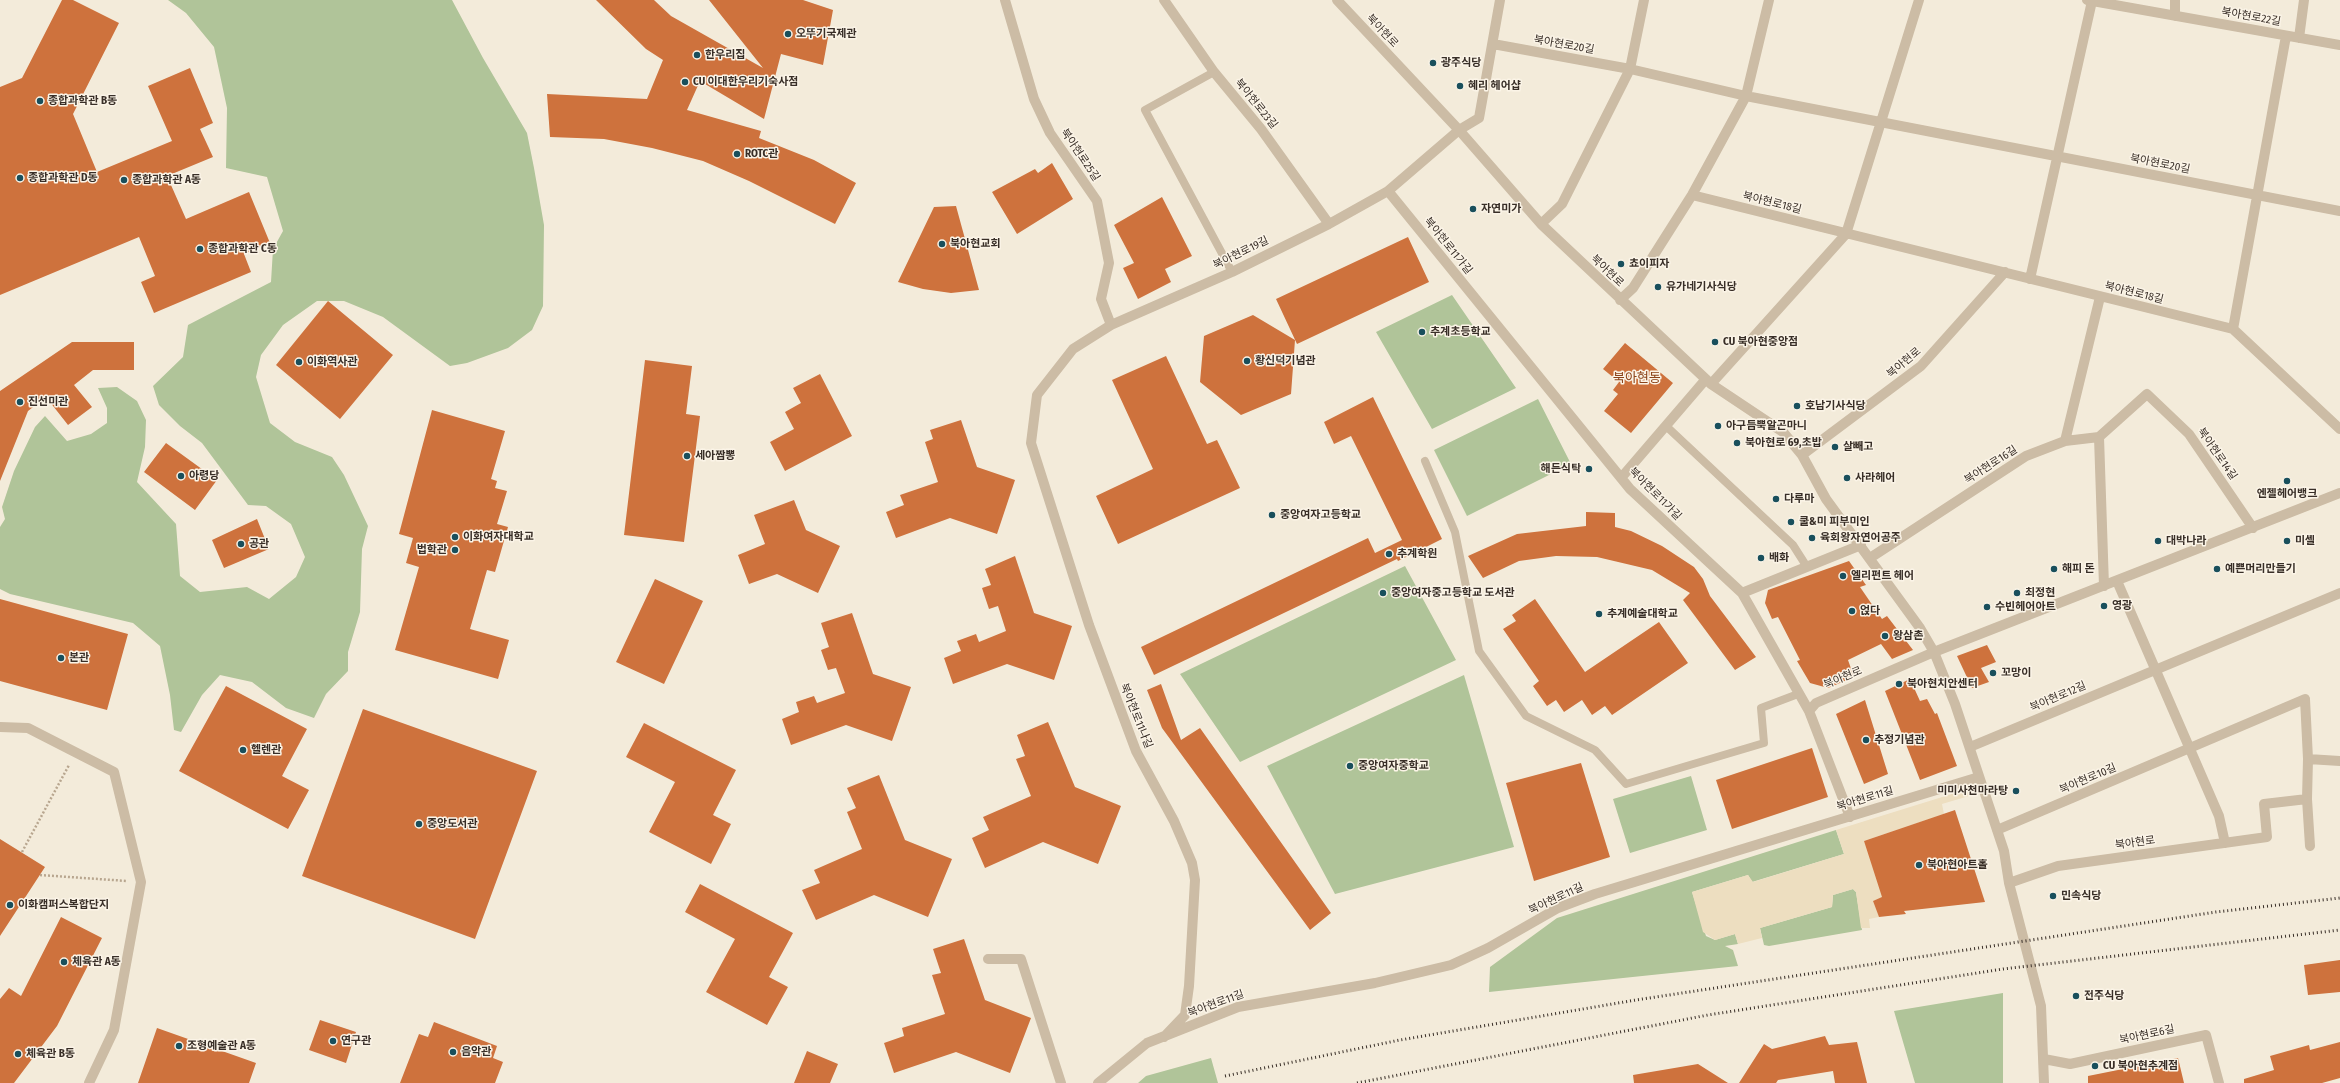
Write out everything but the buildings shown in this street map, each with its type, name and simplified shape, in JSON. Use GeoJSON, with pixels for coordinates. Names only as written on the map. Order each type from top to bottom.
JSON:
{"type":"FeatureCollection","features":[{"type":"Feature","properties":{"kind":"street","name":"북아현로25길"},"geometry":{"type":"LineString","coordinates":[[1005,0],[1034,99],[1050,132],[1097,202],[1109,263],[1101,299],[1111,325]]}},
{"type":"Feature","properties":{"kind":"street","name":"북아현로23길"},"geometry":{"type":"LineString","coordinates":[[1164,0],[1214,72],[1261,129],[1329,224]]}},
{"type":"Feature","properties":{"kind":"street","name":"북아현로"},"geometry":{"type":"LineString","coordinates":[[1337,0],[1459,130],[1541,224],[1620,300],[1708,381],[1783,432],[1802,455],[1826,499],[1861,545],[1898,601],[1920,628],[1934,652],[1970,747],[1978,777],[2004,851],[2009,883],[2041,1006],[2044,1083]]}},
{"type":"Feature","properties":{"kind":"street"},"geometry":{"type":"LineString","coordinates":[[1459,130],[1479,118],[1500,0]]}},
{"type":"Feature","properties":{"kind":"street"},"geometry":{"type":"LineString","coordinates":[[1541,224],[1562,204],[1630,69],[1644,0]]}},
{"type":"Feature","properties":{"kind":"street"},"geometry":{"type":"LineString","coordinates":[[1620,300],[1633,288],[1692,195],[1746,96],[1769,0]]}},
{"type":"Feature","properties":{"kind":"street"},"geometry":{"type":"LineString","coordinates":[[1621,478],[1666,426],[1846,234],[1919,0]]}},
{"type":"Feature","properties":{"kind":"street"},"geometry":{"type":"LineString","coordinates":[[2030,279],[2089,0]]}},
{"type":"Feature","properties":{"kind":"street","name":"북아현로22길"},"geometry":{"type":"LineString","coordinates":[[2089,0],[2340,45]]}},
{"type":"Feature","properties":{"kind":"street"},"geometry":{"type":"LineString","coordinates":[[2175,0],[2175,16]]}},
{"type":"Feature","properties":{"kind":"street"},"geometry":{"type":"LineString","coordinates":[[2299,38],[2304,0]]}},
{"type":"Feature","properties":{"kind":"street"},"geometry":{"type":"LineString","coordinates":[[2233,329],[2286,36]]}},
{"type":"Feature","properties":{"kind":"street","name":"북아현로20길"},"geometry":{"type":"LineString","coordinates":[[1493,44],[1630,69],[1746,96],[2340,211]]}},
{"type":"Feature","properties":{"kind":"street","name":"북아현로19길"},"geometry":{"type":"LineString","coordinates":[[1037,395],[1073,349],[1111,325],[1232,272],[1329,224],[1388,191],[1459,130]]}},
{"type":"Feature","properties":{"kind":"street","name":"북아현로11가길"},"geometry":{"type":"LineString","coordinates":[[1388,191],[1630,489],[1742,593],[1809,711],[1850,817]]}},
{"type":"Feature","properties":{"kind":"street","name":"북아현로18길"},"geometry":{"type":"LineString","coordinates":[[1692,195],[2233,329],[2340,429]]}},
{"type":"Feature","properties":{"kind":"street","name":"북아현로"},"geometry":{"type":"LineString","coordinates":[[1802,455],[1921,366],[2005,272]]}},
{"type":"Feature","properties":{"kind":"street"},"geometry":{"type":"LineString","coordinates":[[2100,297],[2065,441],[2099,437],[2104,586]]}},
{"type":"Feature","properties":{"kind":"street","name":"북아현로14길"},"geometry":{"type":"LineString","coordinates":[[2099,437],[2147,394],[2189,434],[2253,528]]}},
{"type":"Feature","properties":{"kind":"street","name":"북아현로11나길"},"geometry":{"type":"LineString","coordinates":[[1037,395],[1031,443],[1089,625],[1136,751],[1174,820],[1192,863],[1194,887],[1190,986],[1185,1015],[1164,1037]]}},
{"type":"Feature","properties":{"kind":"street","name":"북아현로16길"},"geometry":{"type":"LineString","coordinates":[[1870,558],[2026,456],[2065,441]]}},
{"type":"Feature","properties":{"kind":"street"},"geometry":{"type":"LineString","coordinates":[[1934,652],[2340,493]]}},
{"type":"Feature","properties":{"kind":"street"},"geometry":{"type":"LineString","coordinates":[[1742,593],[1861,545]]}},
{"type":"Feature","properties":{"kind":"street"},"geometry":{"type":"LineString","coordinates":[[2117,581],[2156,670],[2188,749],[2219,816],[2225,843]]}},
{"type":"Feature","properties":{"kind":"street","name":"북아현로12길"},"geometry":{"type":"LineString","coordinates":[[1970,747],[2340,593]]}},
{"type":"Feature","properties":{"kind":"street","name":"북아현로"},"geometry":{"type":"LineString","coordinates":[[1809,711],[1816,703],[1934,652]]}},
{"type":"Feature","properties":{"kind":"street","name":"북아현로10길"},"geometry":{"type":"LineString","coordinates":[[1997,830],[2305,699],[2308,758],[2307,799],[2310,846]]}},
{"type":"Feature","properties":{"kind":"street"},"geometry":{"type":"LineString","coordinates":[[0,727],[28,728],[114,772],[141,882],[114,1030],[89,1083]]}},
{"type":"Feature","properties":{"kind":"street"},"geometry":{"type":"LineString","coordinates":[[2308,758],[2340,761]]}},
{"type":"Feature","properties":{"kind":"street","name":"북아현로11길"},"geometry":{"type":"LineString","coordinates":[[1098,1083],[1147,1043],[1238,1007],[1375,983],[1451,965],[1488,948],[1558,908],[1595,894],[1978,777]]}},
{"type":"Feature","properties":{"kind":"street","name":"북아현로"},"geometry":{"type":"LineString","coordinates":[[2009,883],[2058,866],[2267,837],[2264,804],[2307,799]]}},
{"type":"Feature","properties":{"kind":"street"},"geometry":{"type":"LineString","coordinates":[[988,959],[1021,959],[1061,1083]]}},
{"type":"Feature","properties":{"kind":"street","name":"북아현로6길"},"geometry":{"type":"LineString","coordinates":[[2044,1059],[2070,1064],[2206,1035],[2219,1083]]}},
{"type":"Feature","properties":{"kind":"lane"},"geometry":{"type":"LineString","coordinates":[[1214,72],[1145,110],[1232,272]]}},
{"type":"Feature","properties":{"kind":"lane"},"geometry":{"type":"LineString","coordinates":[[1666,426],[1793,545],[1807,567]]}},
{"type":"Feature","properties":{"kind":"lane"},"geometry":{"type":"LineString","coordinates":[[1425,461],[1455,532],[1478,651],[1526,716],[1596,750],[1626,784],[1764,743],[1761,708],[1798,694]]}},
{"type":"Feature","properties":{"kind":"path"},"geometry":{"type":"LineString","coordinates":[[22,852],[75,752]]}},
{"type":"Feature","properties":{"kind":"path"},"geometry":{"type":"LineString","coordinates":[[40,875],[141,882]]}},
{"type":"Feature","properties":{"kind":"green space"},"geometry":{"type":"Polygon","coordinates":[[[168,0],[452,0],[483,58],[527,133],[544,225],[543,306],[532,330],[508,348],[467,363],[450,366],[383,317],[344,301],[317,301],[283,325],[261,355],[256,377],[270,423],[295,442],[332,457],[344,475],[368,526],[362,549],[360,612],[348,652],[348,671],[326,694],[314,718],[286,708],[252,682],[220,675],[202,695],[181,732],[174,730],[170,695],[160,646],[133,623],[10,594],[0,589],[0,527],[5,519],[2,507],[14,471],[35,427],[45,416],[67,441],[91,434],[107,423],[107,408],[98,388],[117,387],[137,401],[146,420],[145,447],[137,482],[176,524],[180,576],[200,592],[247,587],[269,599],[296,577],[305,557],[291,524],[266,506],[248,505],[202,443],[180,426],[159,405],[153,386],[183,357],[188,325],[271,282],[273,249],[283,231],[267,177],[226,168],[227,108],[214,47],[186,13],[168,0]]]}},
{"type":"Feature","properties":{"kind":"green space"},"geometry":{"type":"Polygon","coordinates":[[[1452,295],[1516,388],[1432,429],[1376,332],[1452,295]]]}},
{"type":"Feature","properties":{"kind":"green space"},"geometry":{"type":"Polygon","coordinates":[[[1538,399],[1571,464],[1467,516],[1434,450],[1538,399]]]}},
{"type":"Feature","properties":{"kind":"green space"},"geometry":{"type":"Polygon","coordinates":[[[1405,566],[1456,660],[1240,762],[1180,674],[1405,566]]]}},
{"type":"Feature","properties":{"kind":"green space"},"geometry":{"type":"Polygon","coordinates":[[[1464,675],[1514,847],[1335,894],[1267,766],[1464,675]]]}},
{"type":"Feature","properties":{"kind":"green space"},"geometry":{"type":"Polygon","coordinates":[[[1691,776],[1707,830],[1630,853],[1613,799],[1691,776]]]}},
{"type":"Feature","properties":{"kind":"green space"},"geometry":{"type":"Polygon","coordinates":[[[1836,830],[1844,854],[1752,882],[1748,875],[1692,892],[1706,936],[1715,940],[1735,934],[1738,944],[1725,946],[1733,950],[1738,966],[1489,992],[1490,967],[1557,918],[1836,830]]]}},
{"type":"Feature","properties":{"kind":"green space"},"geometry":{"type":"Polygon","coordinates":[[[1853,889],[1856,892],[1862,930],[1769,946],[1764,945],[1760,928],[1832,907],[1833,895],[1853,889]]]}},
{"type":"Feature","properties":{"kind":"green space"},"geometry":{"type":"Polygon","coordinates":[[[2003,993],[2003,1083],[1915,1083],[1894,1011],[2003,993]]]}},
{"type":"Feature","properties":{"kind":"green space"},"geometry":{"type":"Polygon","coordinates":[[[1211,1058],[1218,1083],[1138,1083],[1146,1076],[1211,1058]]]}},
{"type":"Feature","properties":{"kind":"shaded area"},"geometry":{"type":"Polygon","coordinates":[[[1968,789],[1969,796],[1942,804],[1944,814],[1864,841],[1890,895],[1873,901],[1879,917],[1869,919],[1870,928],[1861,928],[1856,892],[1853,889],[1833,895],[1832,907],[1760,928],[1762,938],[1738,944],[1735,934],[1715,940],[1703,932],[1692,892],[1748,875],[1753,882],[1844,854],[1836,830],[1968,789]]]}},
{"type":"Feature","properties":{"kind":"railway"},"geometry":{"type":"LineString","coordinates":[[1225,1076],[1400,1040],[1636,1000],[2216,912],[2340,898]]}},
{"type":"Feature","properties":{"kind":"railway"},"geometry":{"type":"LineString","coordinates":[[1357,1083],[1708,1015],[2003,969],[2340,930]]}},
{"type":"Feature","properties":{"kind":"place","name":"오뚜기국제관"},"geometry":{"type":"Point","coordinates":[788,34]}},
{"type":"Feature","properties":{"kind":"place","name":"한우리집"},"geometry":{"type":"Point","coordinates":[697,55]}},
{"type":"Feature","properties":{"kind":"place","name":"광주식당"},"geometry":{"type":"Point","coordinates":[1433,63]}},
{"type":"Feature","properties":{"kind":"place","name":"CU 이대한우리기숙사점"},"geometry":{"type":"Point","coordinates":[685,82]}},
{"type":"Feature","properties":{"kind":"place","name":"혜리 헤어샵"},"geometry":{"type":"Point","coordinates":[1460,86]}},
{"type":"Feature","properties":{"kind":"place","name":"종합과학관 B동"},"geometry":{"type":"Point","coordinates":[40,101]}},
{"type":"Feature","properties":{"kind":"place","name":"ROTC관"},"geometry":{"type":"Point","coordinates":[737,154]}},
{"type":"Feature","properties":{"kind":"place","name":"종합과학관 D동"},"geometry":{"type":"Point","coordinates":[20,178]}},
{"type":"Feature","properties":{"kind":"place","name":"종합과학관 A동"},"geometry":{"type":"Point","coordinates":[124,180]}},
{"type":"Feature","properties":{"kind":"place","name":"자연미가"},"geometry":{"type":"Point","coordinates":[1473,209]}},
{"type":"Feature","properties":{"kind":"place","name":"북아현교회"},"geometry":{"type":"Point","coordinates":[942,244]}},
{"type":"Feature","properties":{"kind":"place","name":"종합과학관 C동"},"geometry":{"type":"Point","coordinates":[200,249]}},
{"type":"Feature","properties":{"kind":"place","name":"쵸이피자"},"geometry":{"type":"Point","coordinates":[1621,264]}},
{"type":"Feature","properties":{"kind":"place","name":"유가네기사식당"},"geometry":{"type":"Point","coordinates":[1658,287]}},
{"type":"Feature","properties":{"kind":"place","name":"추계초등학교"},"geometry":{"type":"Point","coordinates":[1422,332]}},
{"type":"Feature","properties":{"kind":"place","name":"CU 북아현중앙점"},"geometry":{"type":"Point","coordinates":[1715,342]}},
{"type":"Feature","properties":{"kind":"place","name":"황신덕기념관"},"geometry":{"type":"Point","coordinates":[1247,361]}},
{"type":"Feature","properties":{"kind":"place","name":"이화역사관"},"geometry":{"type":"Point","coordinates":[299,362]}},
{"type":"Feature","properties":{"kind":"place","name":"진선미관"},"geometry":{"type":"Point","coordinates":[20,402]}},
{"type":"Feature","properties":{"kind":"place","name":"호남기사식당"},"geometry":{"type":"Point","coordinates":[1797,406]}},
{"type":"Feature","properties":{"kind":"place","name":"아구듬뿍알곤마니"},"geometry":{"type":"Point","coordinates":[1718,426]}},
{"type":"Feature","properties":{"kind":"place","name":"북아현로 69,초밥"},"geometry":{"type":"Point","coordinates":[1737,443]}},
{"type":"Feature","properties":{"kind":"place","name":"살빼고"},"geometry":{"type":"Point","coordinates":[1835,447]}},
{"type":"Feature","properties":{"kind":"place","name":"세아짬뽕"},"geometry":{"type":"Point","coordinates":[687,456]}},
{"type":"Feature","properties":{"kind":"place","name":"해든식탁"},"geometry":{"type":"Point","coordinates":[1589,469]}},
{"type":"Feature","properties":{"kind":"place","name":"아령당"},"geometry":{"type":"Point","coordinates":[181,476]}},
{"type":"Feature","properties":{"kind":"place","name":"사라헤어"},"geometry":{"type":"Point","coordinates":[1847,478]}},
{"type":"Feature","properties":{"kind":"place","name":"엔젤헤어뱅크"},"geometry":{"type":"Point","coordinates":[2287,481]}},
{"type":"Feature","properties":{"kind":"place","name":"다루마"},"geometry":{"type":"Point","coordinates":[1776,499]}},
{"type":"Feature","properties":{"kind":"place","name":"중앙여자고등학교"},"geometry":{"type":"Point","coordinates":[1272,515]}},
{"type":"Feature","properties":{"kind":"place","name":"쿨&미 피부미인"},"geometry":{"type":"Point","coordinates":[1791,522]}},
{"type":"Feature","properties":{"kind":"place","name":"이화여자대학교"},"geometry":{"type":"Point","coordinates":[455,537]}},
{"type":"Feature","properties":{"kind":"place","name":"육회왕자연어공주"},"geometry":{"type":"Point","coordinates":[1812,538]}},
{"type":"Feature","properties":{"kind":"place","name":"대박나라"},"geometry":{"type":"Point","coordinates":[2158,541]}},
{"type":"Feature","properties":{"kind":"place","name":"미셸"},"geometry":{"type":"Point","coordinates":[2287,541]}},
{"type":"Feature","properties":{"kind":"place","name":"공관"},"geometry":{"type":"Point","coordinates":[241,544]}},
{"type":"Feature","properties":{"kind":"place","name":"법학관"},"geometry":{"type":"Point","coordinates":[455,550]}},
{"type":"Feature","properties":{"kind":"place","name":"추계학원"},"geometry":{"type":"Point","coordinates":[1389,554]}},
{"type":"Feature","properties":{"kind":"place","name":"배화"},"geometry":{"type":"Point","coordinates":[1761,558]}},
{"type":"Feature","properties":{"kind":"place","name":"해피 돈"},"geometry":{"type":"Point","coordinates":[2054,569]}},
{"type":"Feature","properties":{"kind":"place","name":"예쁜머리만들기"},"geometry":{"type":"Point","coordinates":[2217,569]}},
{"type":"Feature","properties":{"kind":"place","name":"엘리펀트 헤어"},"geometry":{"type":"Point","coordinates":[1843,576]}},
{"type":"Feature","properties":{"kind":"place","name":"중앙여자중고등학교 도서관"},"geometry":{"type":"Point","coordinates":[1383,593]}},
{"type":"Feature","properties":{"kind":"place","name":"최정현"},"geometry":{"type":"Point","coordinates":[2017,593]}},
{"type":"Feature","properties":{"kind":"place","name":"영광"},"geometry":{"type":"Point","coordinates":[2104,606]}},
{"type":"Feature","properties":{"kind":"place","name":"수빈헤어아트"},"geometry":{"type":"Point","coordinates":[1987,607]}},
{"type":"Feature","properties":{"kind":"place","name":"얹다"},"geometry":{"type":"Point","coordinates":[1852,611]}},
{"type":"Feature","properties":{"kind":"place","name":"추계예술대학교"},"geometry":{"type":"Point","coordinates":[1599,614]}},
{"type":"Feature","properties":{"kind":"place","name":"왕삼촌"},"geometry":{"type":"Point","coordinates":[1885,636]}},
{"type":"Feature","properties":{"kind":"place","name":"본관"},"geometry":{"type":"Point","coordinates":[61,658]}},
{"type":"Feature","properties":{"kind":"place","name":"꼬망이"},"geometry":{"type":"Point","coordinates":[1993,673]}},
{"type":"Feature","properties":{"kind":"place","name":"북아현치안센터"},"geometry":{"type":"Point","coordinates":[1899,684]}},
{"type":"Feature","properties":{"kind":"place","name":"추정기념관"},"geometry":{"type":"Point","coordinates":[1866,740]}},
{"type":"Feature","properties":{"kind":"place","name":"헬렌관"},"geometry":{"type":"Point","coordinates":[243,750]}},
{"type":"Feature","properties":{"kind":"place","name":"중앙여자중학교"},"geometry":{"type":"Point","coordinates":[1350,766]}},
{"type":"Feature","properties":{"kind":"place","name":"미미사천마라탕"},"geometry":{"type":"Point","coordinates":[2016,791]}},
{"type":"Feature","properties":{"kind":"place","name":"중앙도서관"},"geometry":{"type":"Point","coordinates":[419,824]}},
{"type":"Feature","properties":{"kind":"place","name":"북아현아트홀"},"geometry":{"type":"Point","coordinates":[1919,865]}},
{"type":"Feature","properties":{"kind":"place","name":"민속식당"},"geometry":{"type":"Point","coordinates":[2053,896]}},
{"type":"Feature","properties":{"kind":"place","name":"이화캠퍼스복합단지"},"geometry":{"type":"Point","coordinates":[10,905]}},
{"type":"Feature","properties":{"kind":"place","name":"체육관 A동"},"geometry":{"type":"Point","coordinates":[64,962]}},
{"type":"Feature","properties":{"kind":"place","name":"전주식당"},"geometry":{"type":"Point","coordinates":[2076,996]}},
{"type":"Feature","properties":{"kind":"place","name":"연구관"},"geometry":{"type":"Point","coordinates":[333,1041]}},
{"type":"Feature","properties":{"kind":"place","name":"조형예술관 A동"},"geometry":{"type":"Point","coordinates":[179,1046]}},
{"type":"Feature","properties":{"kind":"place","name":"음악관"},"geometry":{"type":"Point","coordinates":[453,1052]}},
{"type":"Feature","properties":{"kind":"place","name":"체육관 B동"},"geometry":{"type":"Point","coordinates":[18,1054]}},
{"type":"Feature","properties":{"kind":"place","name":"CU 북아현추계점"},"geometry":{"type":"Point","coordinates":[2095,1066]}},
{"type":"Feature","properties":{"kind":"district","name":"북아현동"},"geometry":{"type":"Point","coordinates":[1637,378]}}]}
